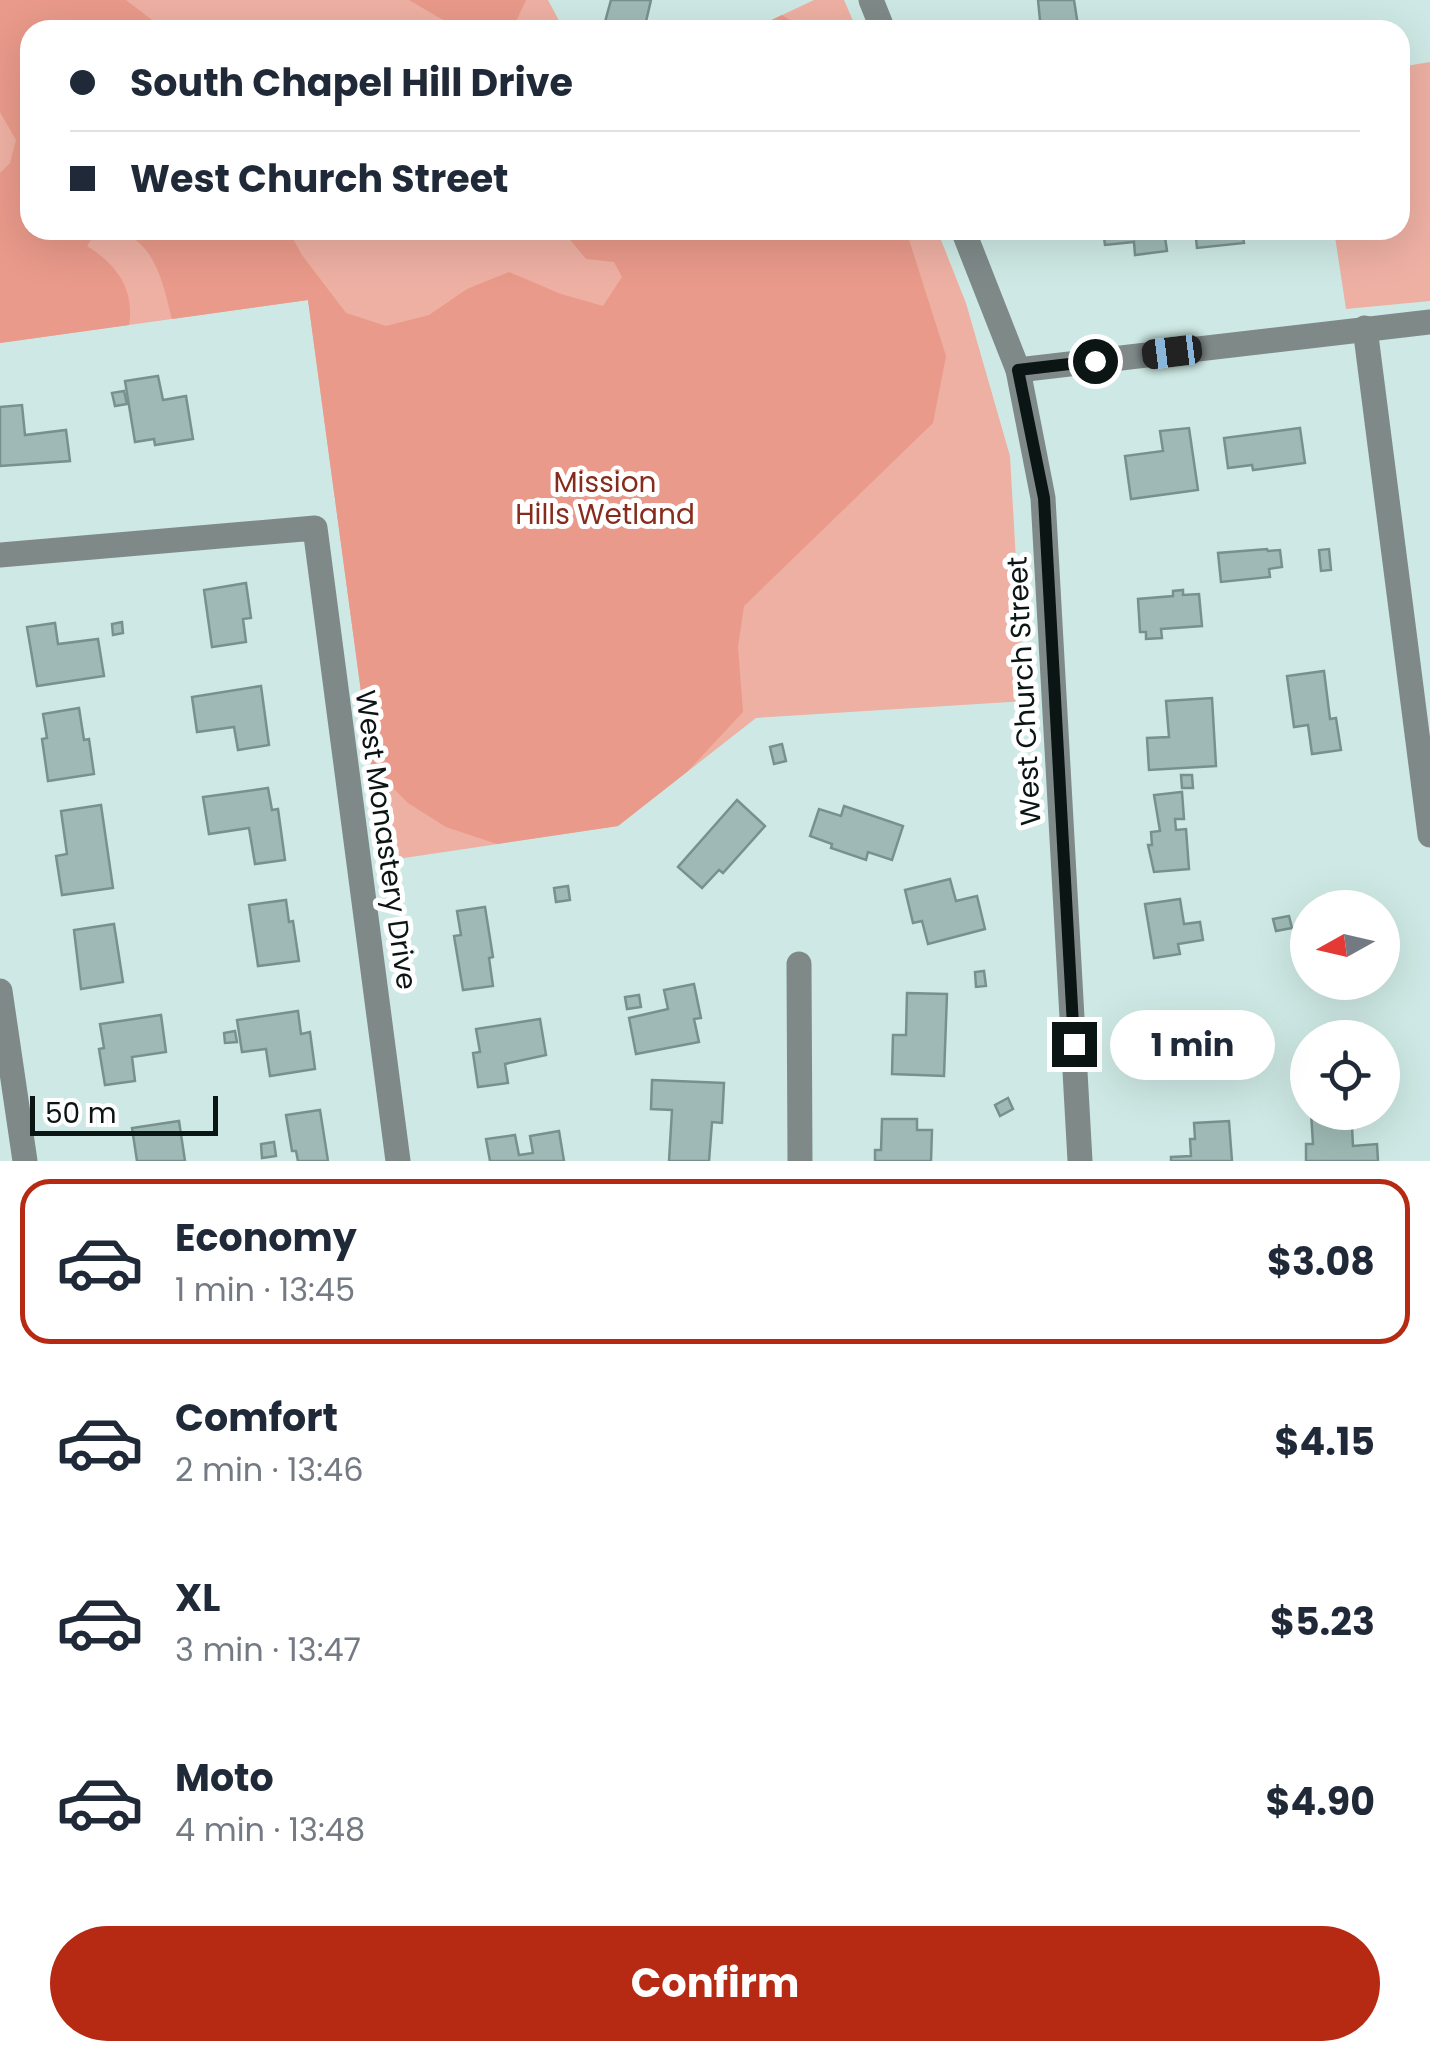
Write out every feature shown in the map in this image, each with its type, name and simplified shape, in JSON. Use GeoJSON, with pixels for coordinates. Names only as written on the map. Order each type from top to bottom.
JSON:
{"type":"FeatureCollection","features":[{"type":"Feature","properties":{"kind":"street","name":"West Church Street"},"geometry":{"type":"LineString","coordinates":[[967,240],[1018,370],[1044,498],[1080,1161]]}},
{"type":"Feature","properties":{"kind":"street"},"geometry":{"type":"LineString","coordinates":[[1018,370],[1430,322]]}},
{"type":"Feature","properties":{"kind":"street"},"geometry":{"type":"LineString","coordinates":[[1365,328],[1430,834]]}},
{"type":"Feature","properties":{"kind":"street","name":"West Monastery Drive"},"geometry":{"type":"LineString","coordinates":[[0,555],[315,528],[398,1161]]}},
{"type":"Feature","properties":{"kind":"street"},"geometry":{"type":"LineString","coordinates":[[799,964],[800,1161]]}},
{"type":"Feature","properties":{"kind":"street"},"geometry":{"type":"LineString","coordinates":[[0,991],[25,1161]]}},
{"type":"Feature","properties":{"kind":"green space","name":"Mission Hills Wetland"},"geometry":{"type":"Polygon","coordinates":[[[0,0],[548,0],[559,20],[20,20],[20,240],[941,240],[966,303],[1010,456],[1024,701],[756,718],[618,826],[384,861],[308,300],[0,343],[0,0]]]}},
{"type":"Feature","properties":{"kind":"green space","name":"Mission Hills Wetland"},"geometry":{"type":"Polygon","coordinates":[[[0,0],[126,0],[152,20],[20,20],[20,240],[91,240],[87,246],[115,269],[126,289],[129,325],[0,343],[0,173],[10,163],[16,140],[0,112],[0,0]]]}},
{"type":"Feature","properties":{"kind":"green space"},"geometry":{"type":"Polygon","coordinates":[[[409,0],[526,0],[517,20],[443,20],[409,0]]]}},
{"type":"Feature","properties":{"kind":"green space"},"geometry":{"type":"Polygon","coordinates":[[[814,0],[844,0],[853,20],[771,20],[814,0]]]}},
{"type":"Feature","properties":{"kind":"green space"},"geometry":{"type":"Polygon","coordinates":[[[1430,62],[1430,301],[1346,309],[1336,240],[1410,240],[1410,65],[1430,62]]]}},
{"type":"Feature","properties":{"kind":"green space","name":"Mission Hills Wetland"},"geometry":{"type":"Polygon","coordinates":[[[135,240],[294,240],[346,313],[386,326],[429,315],[467,289],[509,272],[561,294],[603,306],[622,277],[614,262],[586,259],[570,240],[909,240],[946,356],[933,423],[744,606],[738,647],[743,712],[688,771],[618,826],[497,844],[446,827],[408,803],[371,766],[308,300],[172,319],[158,272],[135,240]]]}},
{"type":"Feature","properties":{"kind":"building"},"geometry":{"type":"Polygon","coordinates":[[[611,0],[651,0],[646,20],[606,20],[611,0]]]}},
{"type":"Feature","properties":{"kind":"building"},"geometry":{"type":"Polygon","coordinates":[[[1038,0],[1074,0],[1077,20],[1040,20],[1038,0]]]}},
{"type":"Feature","properties":{"kind":"building"},"geometry":{"type":"Polygon","coordinates":[[[1104,240],[1165,240],[1167,251],[1135,255],[1134,242],[1105,245],[1104,240]]]}},
{"type":"Feature","properties":{"kind":"building"},"geometry":{"type":"Polygon","coordinates":[[[1196,240],[1244,243],[1197,248],[1196,240]]]}},
{"type":"Feature","properties":{"kind":"building"},"geometry":{"type":"Polygon","coordinates":[[[158,376],[163,400],[186,396],[193,439],[155,445],[154,439],[135,442],[125,381],[158,376]]]}},
{"type":"Feature","properties":{"kind":"building"},"geometry":{"type":"Polygon","coordinates":[[[124,391],[127,404],[115,406],[112,393],[124,391]]]}},
{"type":"Feature","properties":{"kind":"building"},"geometry":{"type":"Polygon","coordinates":[[[22,405],[25,435],[66,430],[70,461],[0,466],[0,407],[22,405]]]}},
{"type":"Feature","properties":{"kind":"building"},"geometry":{"type":"Polygon","coordinates":[[[1189,428],[1198,490],[1131,499],[1125,456],[1163,451],[1160,431],[1189,428]]]}},
{"type":"Feature","properties":{"kind":"building"},"geometry":{"type":"Polygon","coordinates":[[[1300,428],[1305,463],[1253,470],[1252,465],[1228,468],[1224,438],[1300,428]]]}},
{"type":"Feature","properties":{"kind":"building"},"geometry":{"type":"Polygon","coordinates":[[[1329,549],[1331,570],[1321,571],[1319,550],[1329,549]]]}},
{"type":"Feature","properties":{"kind":"building"},"geometry":{"type":"Polygon","coordinates":[[[1280,550],[1282,567],[1269,569],[1270,577],[1221,582],[1218,553],[1280,550]]]}},
{"type":"Feature","properties":{"kind":"building"},"geometry":{"type":"Polygon","coordinates":[[[246,583],[251,618],[243,619],[246,642],[212,647],[204,590],[246,583]]]}},
{"type":"Feature","properties":{"kind":"building"},"geometry":{"type":"Polygon","coordinates":[[[1183,590],[1183,595],[1199,594],[1202,626],[1161,629],[1162,638],[1146,639],[1146,632],[1140,632],[1138,599],[1173,596],[1173,591],[1183,590]]]}},
{"type":"Feature","properties":{"kind":"building"},"geometry":{"type":"Polygon","coordinates":[[[122,622],[123,633],[113,635],[112,624],[122,622]]]}},
{"type":"Feature","properties":{"kind":"building"},"geometry":{"type":"Polygon","coordinates":[[[55,623],[58,644],[98,639],[104,676],[37,686],[27,627],[55,623]]]}},
{"type":"Feature","properties":{"kind":"building"},"geometry":{"type":"Polygon","coordinates":[[[1324,671],[1330,719],[1336,718],[1341,750],[1312,754],[1308,725],[1294,727],[1287,676],[1324,671]]]}},
{"type":"Feature","properties":{"kind":"building"},"geometry":{"type":"Polygon","coordinates":[[[261,686],[269,745],[238,750],[234,727],[197,732],[192,697],[261,686]]]}},
{"type":"Feature","properties":{"kind":"building"},"geometry":{"type":"Polygon","coordinates":[[[1212,698],[1216,766],[1149,770],[1147,738],[1169,737],[1166,701],[1212,698]]]}},
{"type":"Feature","properties":{"kind":"building"},"geometry":{"type":"Polygon","coordinates":[[[79,708],[94,774],[48,781],[43,714],[79,708]]]}},
{"type":"Feature","properties":{"kind":"building"},"geometry":{"type":"Polygon","coordinates":[[[782,744],[786,761],[774,764],[770,747],[782,744]]]}},
{"type":"Feature","properties":{"kind":"building"},"geometry":{"type":"Polygon","coordinates":[[[1181,775],[1192,775],[1193,788],[1182,788],[1181,775]]]}},
{"type":"Feature","properties":{"kind":"building"},"geometry":{"type":"Polygon","coordinates":[[[268,788],[272,810],[278,809],[285,860],[255,864],[249,828],[209,834],[203,797],[268,788]]]}},
{"type":"Feature","properties":{"kind":"building"},"geometry":{"type":"Polygon","coordinates":[[[1182,792],[1184,819],[1175,819],[1176,830],[1186,829],[1189,869],[1154,872],[1148,845],[1152,845],[1151,832],[1160,831],[1154,795],[1182,792]]]}},
{"type":"Feature","properties":{"kind":"building"},"geometry":{"type":"Polygon","coordinates":[[[737,800],[765,826],[723,873],[719,870],[702,888],[678,867],[737,800]]]}},
{"type":"Feature","properties":{"kind":"building"},"geometry":{"type":"Polygon","coordinates":[[[101,805],[113,888],[62,895],[56,856],[67,854],[61,811],[101,805]]]}},
{"type":"Feature","properties":{"kind":"building"},"geometry":{"type":"Polygon","coordinates":[[[844,806],[903,826],[892,860],[868,852],[866,860],[810,836],[819,809],[841,816],[844,806]]]}},
{"type":"Feature","properties":{"kind":"building"},"geometry":{"type":"Polygon","coordinates":[[[950,879],[956,901],[977,896],[985,929],[928,944],[922,921],[913,923],[905,890],[950,879]]]}},
{"type":"Feature","properties":{"kind":"building"},"geometry":{"type":"Polygon","coordinates":[[[568,886],[570,900],[556,902],[554,888],[568,886]]]}},
{"type":"Feature","properties":{"kind":"building"},"geometry":{"type":"Polygon","coordinates":[[[1180,899],[1184,924],[1200,922],[1203,940],[1178,944],[1180,954],[1154,958],[1145,904],[1180,899]]]}},
{"type":"Feature","properties":{"kind":"building"},"geometry":{"type":"Polygon","coordinates":[[[286,900],[299,961],[258,966],[249,905],[286,900]]]}},
{"type":"Feature","properties":{"kind":"building"},"geometry":{"type":"Polygon","coordinates":[[[485,907],[493,986],[463,990],[454,936],[461,935],[457,911],[485,907]]]}},
{"type":"Feature","properties":{"kind":"building"},"geometry":{"type":"Polygon","coordinates":[[[1289,916],[1290,928],[1276,931],[1273,919],[1289,916]]]}},
{"type":"Feature","properties":{"kind":"building"},"geometry":{"type":"Polygon","coordinates":[[[114,924],[123,982],[81,989],[74,930],[114,924]]]}},
{"type":"Feature","properties":{"kind":"building"},"geometry":{"type":"Polygon","coordinates":[[[984,971],[986,986],[976,987],[975,972],[984,971]]]}},
{"type":"Feature","properties":{"kind":"building"},"geometry":{"type":"Polygon","coordinates":[[[694,984],[701,1018],[694,1019],[699,1042],[636,1054],[629,1018],[668,1009],[664,990],[694,984]]]}},
{"type":"Feature","properties":{"kind":"building"},"geometry":{"type":"Polygon","coordinates":[[[907,993],[947,994],[944,1076],[892,1074],[893,1035],[906,1035],[907,993]]]}},
{"type":"Feature","properties":{"kind":"building"},"geometry":{"type":"Polygon","coordinates":[[[639,995],[641,1007],[627,1009],[625,997],[639,995]]]}},
{"type":"Feature","properties":{"kind":"building"},"geometry":{"type":"Polygon","coordinates":[[[298,1011],[301,1034],[310,1032],[315,1069],[270,1076],[266,1049],[242,1052],[237,1020],[298,1011]]]}},
{"type":"Feature","properties":{"kind":"building"},"geometry":{"type":"Polygon","coordinates":[[[161,1015],[166,1052],[132,1057],[135,1081],[105,1085],[99,1049],[104,1048],[100,1024],[161,1015]]]}},
{"type":"Feature","properties":{"kind":"building"},"geometry":{"type":"Polygon","coordinates":[[[540,1019],[546,1055],[505,1064],[508,1083],[478,1087],[473,1053],[480,1052],[476,1029],[540,1019]]]}},
{"type":"Feature","properties":{"kind":"building"},"geometry":{"type":"Polygon","coordinates":[[[235,1031],[237,1042],[225,1043],[224,1033],[235,1031]]]}},
{"type":"Feature","properties":{"kind":"building"},"geometry":{"type":"Polygon","coordinates":[[[652,1080],[724,1083],[722,1123],[712,1122],[709,1161],[669,1161],[672,1110],[651,1109],[652,1080]]]}},
{"type":"Feature","properties":{"kind":"building"},"geometry":{"type":"Polygon","coordinates":[[[1008,1098],[1013,1109],[1000,1116],[995,1105],[1008,1098]]]}},
{"type":"Feature","properties":{"kind":"building"},"geometry":{"type":"Polygon","coordinates":[[[320,1110],[328,1161],[298,1161],[296,1151],[292,1151],[286,1115],[320,1110]]]}},
{"type":"Feature","properties":{"kind":"building"},"geometry":{"type":"Polygon","coordinates":[[[882,1119],[917,1119],[917,1130],[932,1130],[931,1161],[875,1161],[875,1150],[881,1150],[882,1119]]]}},
{"type":"Feature","properties":{"kind":"building"},"geometry":{"type":"Polygon","coordinates":[[[179,1121],[185,1161],[137,1161],[132,1128],[179,1121]]]}},
{"type":"Feature","properties":{"kind":"building"},"geometry":{"type":"Polygon","coordinates":[[[1229,1121],[1232,1161],[1171,1161],[1171,1157],[1191,1156],[1194,1123],[1229,1121]]]}},
{"type":"Feature","properties":{"kind":"building"},"geometry":{"type":"Polygon","coordinates":[[[1312,1130],[1352,1130],[1353,1146],[1377,1144],[1378,1161],[1306,1161],[1306,1144],[1313,1144],[1312,1130]]]}},
{"type":"Feature","properties":{"kind":"building"},"geometry":{"type":"Polygon","coordinates":[[[559,1131],[564,1161],[490,1161],[486,1139],[515,1135],[519,1155],[533,1153],[530,1136],[559,1131]]]}},
{"type":"Feature","properties":{"kind":"building"},"geometry":{"type":"Polygon","coordinates":[[[274,1142],[276,1156],[262,1158],[261,1144],[274,1142]]]}},
{"type":"Feature","properties":{"kind":"route"},"geometry":{"type":"LineString","coordinates":[[1074,1044],[1044,498],[1018,370],[1095,361]]}}]}
